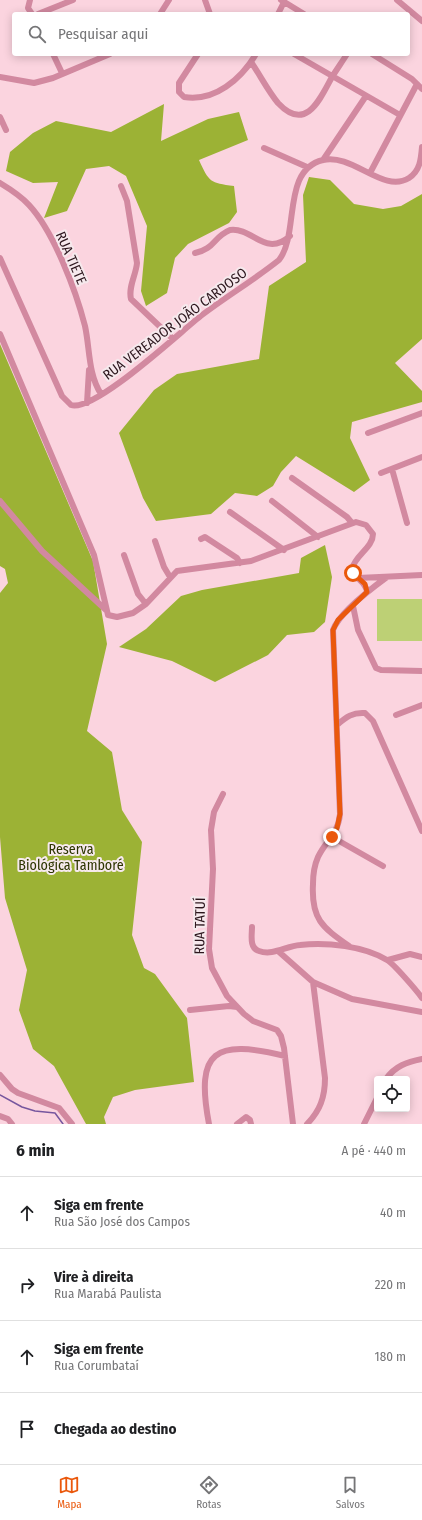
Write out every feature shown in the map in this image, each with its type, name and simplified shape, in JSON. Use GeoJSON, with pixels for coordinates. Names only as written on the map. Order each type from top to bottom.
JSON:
{"type":"FeatureCollection","features":[{"type":"Feature","properties":{"kind":"street"},"geometry":{"type":"LineString","coordinates":[[30,0],[28,8],[31,12]]}},
{"type":"Feature","properties":{"kind":"street"},"geometry":{"type":"LineString","coordinates":[[43,12],[73,0]]}},
{"type":"Feature","properties":{"kind":"street"},"geometry":{"type":"LineString","coordinates":[[161,12],[169,0]]}},
{"type":"Feature","properties":{"kind":"street"},"geometry":{"type":"LineString","coordinates":[[205,0],[209,12]]}},
{"type":"Feature","properties":{"kind":"street"},"geometry":{"type":"LineString","coordinates":[[397,0],[422,21]]}},
{"type":"Feature","properties":{"kind":"street"},"geometry":{"type":"LineString","coordinates":[[279,12],[282,1],[301,12]]}},
{"type":"Feature","properties":{"kind":"street"},"geometry":{"type":"LineString","coordinates":[[54,56],[62,73]]}},
{"type":"Feature","properties":{"kind":"street"},"geometry":{"type":"LineString","coordinates":[[0,77],[34,83],[53,78],[105,56]]}},
{"type":"Feature","properties":{"kind":"street"},"geometry":{"type":"LineString","coordinates":[[197,56],[179,83],[179,92],[184,97],[214,94],[223,89],[233,82],[255,56]]}},
{"type":"Feature","properties":{"kind":"street"},"geometry":{"type":"LineString","coordinates":[[297,56],[400,115]]}},
{"type":"Feature","properties":{"kind":"street"},"geometry":{"type":"LineString","coordinates":[[251,62],[278,103],[286,110],[299,115],[304,114],[314,107],[346,56]]}},
{"type":"Feature","properties":{"kind":"street"},"geometry":{"type":"LineString","coordinates":[[370,173],[400,115],[420,87],[400,71],[375,56]]}},
{"type":"Feature","properties":{"kind":"street"},"geometry":{"type":"LineString","coordinates":[[323,160],[366,96]]}},
{"type":"Feature","properties":{"kind":"street"},"geometry":{"type":"LineString","coordinates":[[0,117],[6,130]]}},
{"type":"Feature","properties":{"kind":"street"},"geometry":{"type":"LineString","coordinates":[[264,148],[307,167],[323,160],[340,161],[390,182],[402,182],[415,174],[419,167],[422,147]]}},
{"type":"Feature","properties":{"kind":"street","name":"RUA VEREADOR JOÃO CARDOSO"},"geometry":{"type":"LineString","coordinates":[[87,403],[143,365],[201,316],[279,260],[287,248],[290,236],[294,200],[298,184],[307,167]]}},
{"type":"Feature","properties":{"kind":"street","name":"RUA TIETE"},"geometry":{"type":"LineString","coordinates":[[0,183],[15,192],[36,213],[57,252],[80,310],[95,381],[101,394]]}},
{"type":"Feature","properties":{"kind":"street"},"geometry":{"type":"LineString","coordinates":[[121,186],[127,201],[137,263],[136,272],[130,291],[130,299],[173,339]]}},
{"type":"Feature","properties":{"kind":"street"},"geometry":{"type":"LineString","coordinates":[[195,253],[208,249],[219,237],[230,230],[242,232],[267,244],[283,242],[290,236]]}},
{"type":"Feature","properties":{"kind":"street"},"geometry":{"type":"LineString","coordinates":[[0,258],[62,396],[71,405],[75,406],[87,403]]}},
{"type":"Feature","properties":{"kind":"street"},"geometry":{"type":"LineString","coordinates":[[0,334],[94,555],[108,615]]}},
{"type":"Feature","properties":{"kind":"street","name":"RUA TIETE"},"geometry":{"type":"LineString","coordinates":[[87,403],[90,360]]}},
{"type":"Feature","properties":{"kind":"street"},"geometry":{"type":"LineString","coordinates":[[368,433],[422,413]]}},
{"type":"Feature","properties":{"kind":"street"},"geometry":{"type":"LineString","coordinates":[[381,473],[422,458]]}},
{"type":"Feature","properties":{"kind":"street"},"geometry":{"type":"LineString","coordinates":[[392,469],[407,523]]}},
{"type":"Feature","properties":{"kind":"street"},"geometry":{"type":"LineString","coordinates":[[292,478],[346,517],[352,524]]}},
{"type":"Feature","properties":{"kind":"street"},"geometry":{"type":"LineString","coordinates":[[0,501],[42,551],[104,607],[108,615]]}},
{"type":"Feature","properties":{"kind":"street"},"geometry":{"type":"LineString","coordinates":[[272,501],[318,537]]}},
{"type":"Feature","properties":{"kind":"street"},"geometry":{"type":"LineString","coordinates":[[230,512],[284,550]]}},
{"type":"Feature","properties":{"kind":"street"},"geometry":{"type":"LineString","coordinates":[[108,615],[117,617],[128,615],[146,604],[177,571],[252,561],[352,524],[361,523],[370,528],[373,534],[371,542],[352,566],[353,573],[365,584],[367,592]]}},
{"type":"Feature","properties":{"kind":"street"},"geometry":{"type":"LineString","coordinates":[[201,539],[205,537],[240,563]]}},
{"type":"Feature","properties":{"kind":"street"},"geometry":{"type":"LineString","coordinates":[[155,541],[164,567],[170,577]]}},
{"type":"Feature","properties":{"kind":"street"},"geometry":{"type":"LineString","coordinates":[[226,564],[228,559],[227,552]]}},
{"type":"Feature","properties":{"kind":"street"},"geometry":{"type":"LineString","coordinates":[[124,555],[138,594],[146,604]]}},
{"type":"Feature","properties":{"kind":"street"},"geometry":{"type":"LineString","coordinates":[[358,578],[422,575]]}},
{"type":"Feature","properties":{"kind":"street"},"geometry":{"type":"LineString","coordinates":[[387,577],[367,592],[338,620],[333,630],[332,641],[340,814],[337,828],[323,849],[315,865],[313,904],[317,918],[323,927],[349,946],[388,960],[422,998]]}},
{"type":"Feature","properties":{"kind":"street"},"geometry":{"type":"LineString","coordinates":[[353,606],[358,630],[376,668],[381,670],[422,671]]}},
{"type":"Feature","properties":{"kind":"street"},"geometry":{"type":"LineString","coordinates":[[396,714],[422,705]]}},
{"type":"Feature","properties":{"kind":"street"},"geometry":{"type":"LineString","coordinates":[[337,725],[350,714],[355,713],[365,713],[373,721],[422,831]]}},
{"type":"Feature","properties":{"kind":"street","name":"RUA TATUÍ"},"geometry":{"type":"LineString","coordinates":[[223,794],[214,812],[211,830],[213,869],[209,949],[214,975],[227,996],[253,1021],[277,1030],[283,1042],[293,1124]]}},
{"type":"Feature","properties":{"kind":"street"},"geometry":{"type":"LineString","coordinates":[[332,837],[383,866]]}},
{"type":"Feature","properties":{"kind":"street"},"geometry":{"type":"LineString","coordinates":[[252,927],[252,943],[255,949],[266,953],[300,944],[349,946]]}},
{"type":"Feature","properties":{"kind":"street"},"geometry":{"type":"LineString","coordinates":[[278,951],[313,982],[352,999],[422,1012]]}},
{"type":"Feature","properties":{"kind":"street"},"geometry":{"type":"LineString","coordinates":[[388,960],[410,954],[422,957]]}},
{"type":"Feature","properties":{"kind":"street"},"geometry":{"type":"LineString","coordinates":[[307,1124],[320,1108],[326,1078],[313,982]]}},
{"type":"Feature","properties":{"kind":"street"},"geometry":{"type":"LineString","coordinates":[[190,1010],[237,1007]]}},
{"type":"Feature","properties":{"kind":"street"},"geometry":{"type":"LineString","coordinates":[[209,1124],[204,1093],[205,1075],[208,1065],[215,1056],[222,1051],[241,1048],[285,1056]]}},
{"type":"Feature","properties":{"kind":"street"},"geometry":{"type":"LineString","coordinates":[[388,1076],[400,1065],[422,1059]]}},
{"type":"Feature","properties":{"kind":"street"},"geometry":{"type":"LineString","coordinates":[[0,1075],[12,1089],[18,1093],[59,1108],[72,1124]]}},
{"type":"Feature","properties":{"kind":"street"},"geometry":{"type":"LineString","coordinates":[[365,1123],[374,1104]]}},
{"type":"Feature","properties":{"kind":"street"},"geometry":{"type":"LineString","coordinates":[[0,1116],[8,1118],[12,1124]]}},
{"type":"Feature","properties":{"kind":"street"},"geometry":{"type":"LineString","coordinates":[[237,1124],[246,1117],[250,1119],[251,1124]]}},
{"type":"Feature","properties":{"kind":"green space"},"geometry":{"type":"Polygon","coordinates":[[[164,104],[161,141],[208,119],[239,112],[248,140],[199,160],[205,173],[211,180],[220,184],[234,186],[237,212],[229,223],[188,244],[175,258],[167,293],[146,306],[141,291],[147,226],[126,176],[109,166],[86,169],[67,211],[44,218],[58,182],[33,183],[6,171],[10,152],[33,133],[56,121],[111,132],[164,104]]]}},
{"type":"Feature","properties":{"kind":"green space"},"geometry":{"type":"Polygon","coordinates":[[[309,177],[330,180],[354,204],[383,209],[401,206],[422,194],[422,339],[395,363],[422,391],[422,402],[352,422],[350,438],[370,480],[354,492],[296,456],[281,472],[273,486],[257,496],[235,493],[211,514],[156,521],[143,498],[119,433],[154,390],[177,374],[259,359],[269,286],[306,262],[303,195],[309,177]]]}},
{"type":"Feature","properties":{"kind":"green space","name":"Reserva Biológica Tamboré"},"geometry":{"type":"Polygon","coordinates":[[[0,344],[93,561],[107,644],[87,731],[112,752],[122,810],[142,842],[132,935],[144,968],[155,974],[187,1018],[194,1082],[135,1090],[113,1097],[104,1117],[106,1124],[86,1124],[54,1066],[33,1049],[19,1010],[27,970],[5,898],[0,837],[0,593],[8,583],[5,569],[0,566],[0,344]]]}},
{"type":"Feature","properties":{"kind":"green space"},"geometry":{"type":"Polygon","coordinates":[[[325,545],[332,577],[325,622],[314,632],[287,635],[268,655],[215,682],[172,661],[119,647],[146,629],[181,596],[202,590],[299,573],[301,558],[325,545]]]}},
{"type":"Feature","properties":{"kind":"green space"},"geometry":{"type":"Polygon","coordinates":[[[377,599],[422,599],[422,641],[377,641],[377,599]]]}},
{"type":"Feature","properties":{"kind":"waterway"},"geometry":{"type":"LineString","coordinates":[[0,1095],[22,1107],[35,1111],[55,1113],[63,1124]]}},
{"type":"Feature","properties":{"kind":"route"},"geometry":{"type":"LineString","coordinates":[[332,837],[337,828],[340,814],[332,641],[335,624],[367,592],[365,584],[353,573]]}}]}
